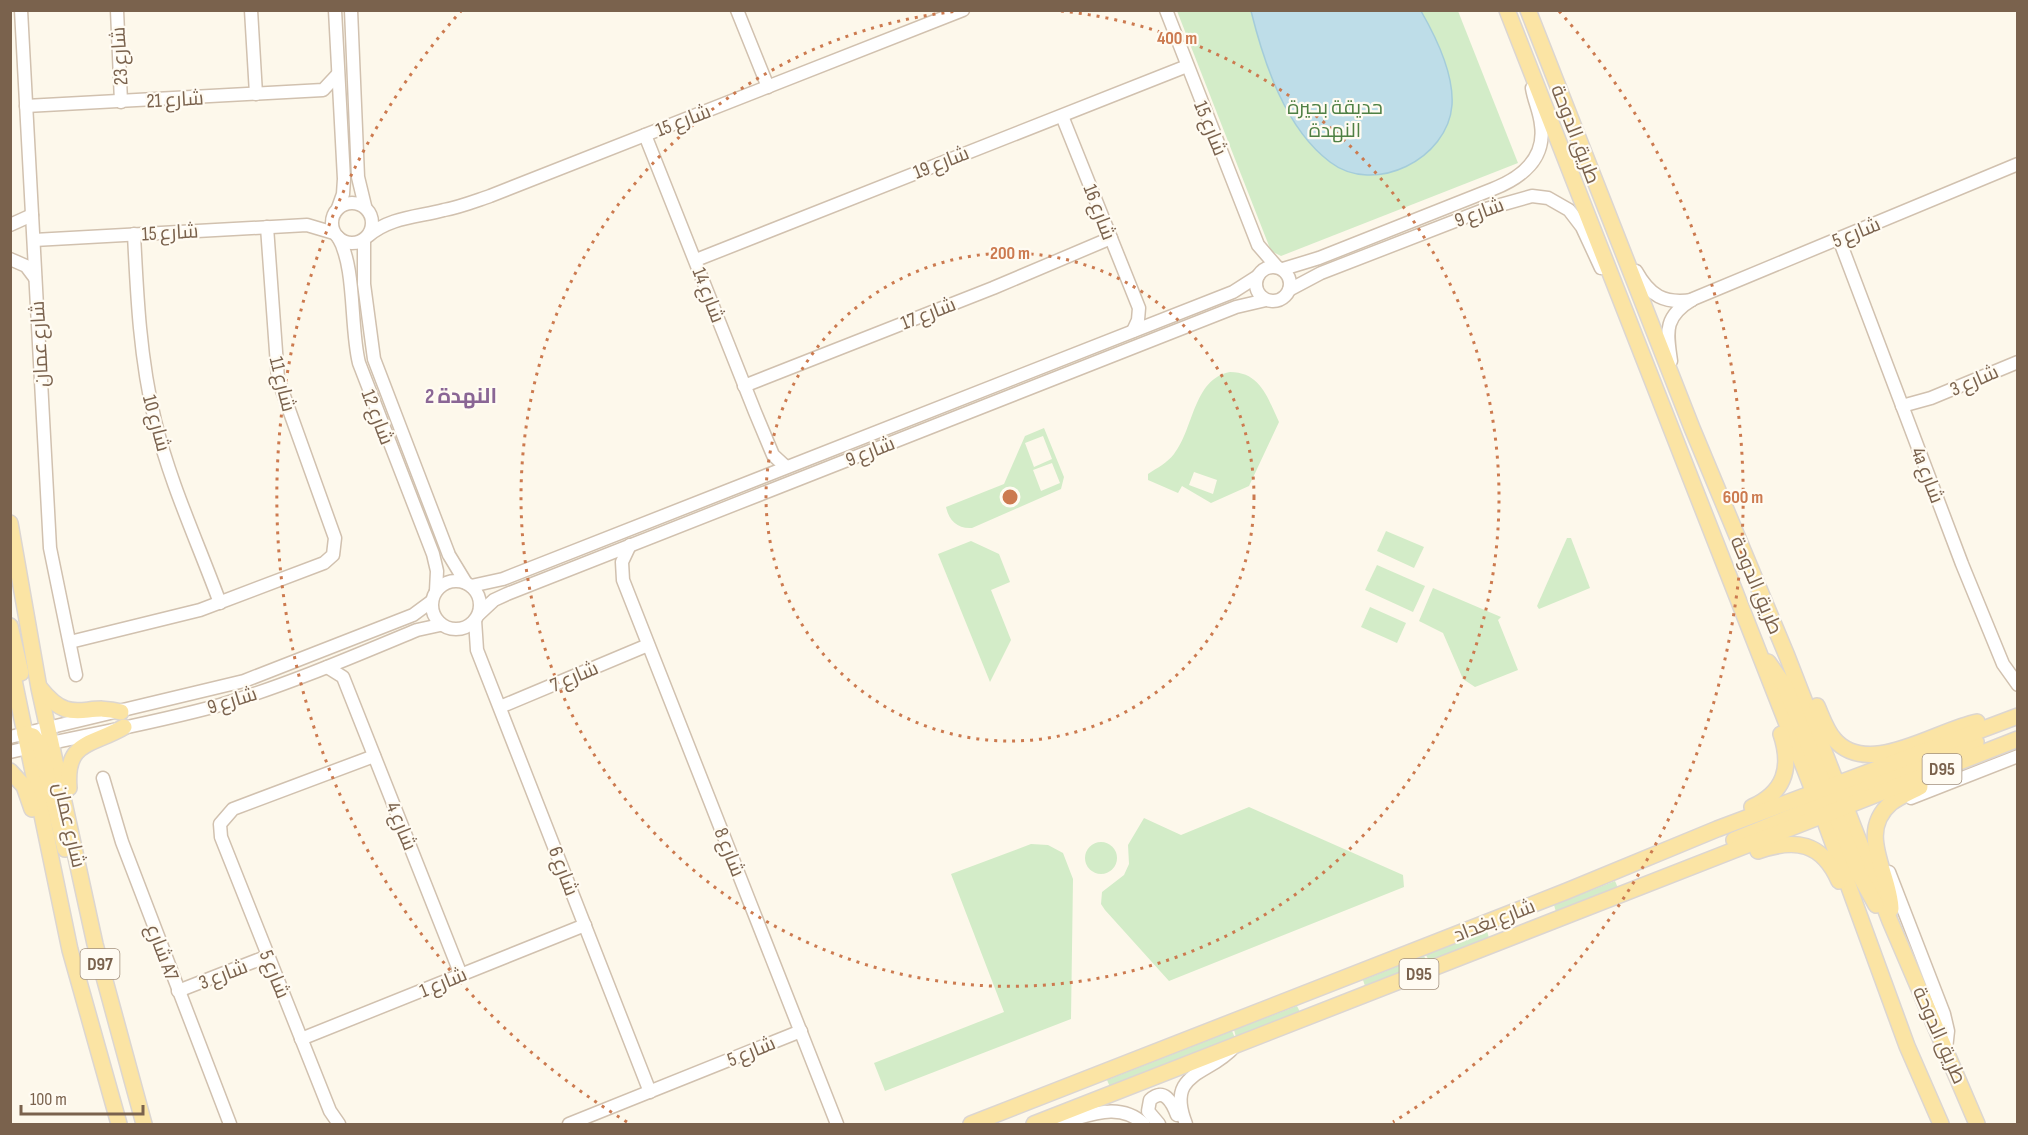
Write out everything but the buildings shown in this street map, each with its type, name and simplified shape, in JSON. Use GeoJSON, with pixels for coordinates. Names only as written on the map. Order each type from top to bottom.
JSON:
{"type":"FeatureCollection","features":[{"type":"Feature","properties":{"kind":"main road","name":"طريق الدوحة"},"geometry":{"type":"LineString","coordinates":[[1507,10],[1780,707],[1830,800]]}},
{"type":"Feature","properties":{"kind":"main road","name":"طريق الدوحة"},"geometry":{"type":"LineString","coordinates":[[1528,10],[1671,375],[1787,656],[1830,800],[1856,904],[1907,1046],[1941,1125]]}},
{"type":"Feature","properties":{"kind":"main road","name":"شارع عمان"},"geometry":{"type":"LineString","coordinates":[[10,523],[39,688],[28,740],[67,812],[112,1009],[144,1125]]}},
{"type":"Feature","properties":{"kind":"main road"},"geometry":{"type":"LineString","coordinates":[[10,626],[30,714],[28,740],[64,848],[72,867],[83,883]]}},
{"type":"Feature","properties":{"kind":"main road"},"geometry":{"type":"LineString","coordinates":[[1760,655],[1785,686],[1865,886],[1890,921]]}},
{"type":"Feature","properties":{"kind":"main road"},"geometry":{"type":"LineString","coordinates":[[1787,656],[1807,687],[1831,736],[1842,747],[1855,753],[1881,755],[1969,723],[2012,718]]}},
{"type":"Feature","properties":{"kind":"main road","name":"شارع عمان"},"geometry":{"type":"LineString","coordinates":[[10,661],[28,740],[47,842],[82,995],[119,1125]]}},
{"type":"Feature","properties":{"kind":"main road"},"geometry":{"type":"LineString","coordinates":[[39,688],[55,703],[69,711],[102,709],[121,712]]}},
{"type":"Feature","properties":{"kind":"main road"},"geometry":{"type":"LineString","coordinates":[[1717,829],[1735,815],[1764,801],[1781,784],[1787,758],[1779,725],[1780,707]]}},
{"type":"Feature","properties":{"kind":"main road"},"geometry":{"type":"LineString","coordinates":[[1638,888],[1675,864],[1976,742],[2012,718]]}},
{"type":"Feature","properties":{"kind":"main road"},"geometry":{"type":"LineString","coordinates":[[67,812],[70,794],[68,772],[73,756],[90,741],[124,727]]}},
{"type":"Feature","properties":{"kind":"main road","name":"شارع بغداد"},"geometry":{"type":"LineString","coordinates":[[971,1125],[1567,891],[1717,829],[1940,770],[2018,739]]}},
{"type":"Feature","properties":{"kind":"main road"},"geometry":{"type":"LineString","coordinates":[[1890,921],[1890,893],[1875,843],[1878,820],[1890,804],[1925,784],[1940,770]]}},
{"type":"Feature","properties":{"kind":"main road"},"geometry":{"type":"LineString","coordinates":[[10,771],[24,786],[34,817],[47,842]]}},
{"type":"Feature","properties":{"kind":"main road","name":"شارع بغداد"},"geometry":{"type":"LineString","coordinates":[[1034,1125],[1720,856],[1830,800]]}},
{"type":"Feature","properties":{"kind":"main road"},"geometry":{"type":"LineString","coordinates":[[1720,856],[1745,856],[1788,843],[1810,848],[1826,860],[1856,904]]}},
{"type":"Feature","properties":{"kind":"main road","name":"طريق الدوحة"},"geometry":{"type":"LineString","coordinates":[[1890,921],[1977,1125]]}},
{"type":"Feature","properties":{"kind":"street","name":"شارع عمان"},"geometry":{"type":"LineString","coordinates":[[21,10],[51,555],[76,675]]}},
{"type":"Feature","properties":{"kind":"street","name":"شارع 23"},"geometry":{"type":"LineString","coordinates":[[117,10],[121,102]]}},
{"type":"Feature","properties":{"kind":"street"},"geometry":{"type":"LineString","coordinates":[[251,10],[256,94]]}},
{"type":"Feature","properties":{"kind":"street"},"geometry":{"type":"LineString","coordinates":[[335,10],[344,187],[336,212],[336,235],[348,243],[366,238],[373,225],[358,177],[351,10]]}},
{"type":"Feature","properties":{"kind":"street"},"geometry":{"type":"LineString","coordinates":[[737,10],[768,87]]}},
{"type":"Feature","properties":{"kind":"street","name":"شارع 15"},"geometry":{"type":"LineString","coordinates":[[366,238],[378,228],[400,219],[472,202],[963,10]]}},
{"type":"Feature","properties":{"kind":"street","name":"شارع 15"},"geometry":{"type":"LineString","coordinates":[[1166,10],[1258,245],[1259,274]]}},
{"type":"Feature","properties":{"kind":"street"},"geometry":{"type":"LineString","coordinates":[[1534,10],[1537,34]]}},
{"type":"Feature","properties":{"kind":"street","name":"شارع 19"},"geometry":{"type":"LineString","coordinates":[[696,260],[1186,66]]}},
{"type":"Feature","properties":{"kind":"street","name":"شارع 9"},"geometry":{"type":"LineString","coordinates":[[1280,268],[1319,258],[1493,189],[1520,175],[1534,160],[1542,133],[1531,69]]}},
{"type":"Feature","properties":{"kind":"street"},"geometry":{"type":"LineString","coordinates":[[338,75],[323,90],[339,101]]}},
{"type":"Feature","properties":{"kind":"street","name":"شارع 21"},"geometry":{"type":"LineString","coordinates":[[26,106],[323,90]]}},
{"type":"Feature","properties":{"kind":"street","name":"شارع 16"},"geometry":{"type":"LineString","coordinates":[[1062,116],[1139,308]]}},
{"type":"Feature","properties":{"kind":"street","name":"شارع 14"},"geometry":{"type":"LineString","coordinates":[[645,135],[773,455],[786,467]]}},
{"type":"Feature","properties":{"kind":"street","name":"شارع 5"},"geometry":{"type":"LineString","coordinates":[[1671,375],[1667,330],[1675,313],[1693,299],[2018,164]]}},
{"type":"Feature","properties":{"kind":"street","name":"شارع 9"},"geometry":{"type":"LineString","coordinates":[[1289,290],[1321,273],[1494,206],[1522,198],[1540,196],[1563,205],[1578,221],[1604,274],[1623,303]]}},
{"type":"Feature","properties":{"kind":"street"},"geometry":{"type":"LineString","coordinates":[[336,212],[351,202],[366,208]]}},
{"type":"Feature","properties":{"kind":"street","name":"شارع 15"},"geometry":{"type":"LineString","coordinates":[[366,208],[380,216],[400,219]]}},
{"type":"Feature","properties":{"kind":"street","name":"شارع 15"},"geometry":{"type":"LineString","coordinates":[[34,240],[307,225],[336,212]]}},
{"type":"Feature","properties":{"kind":"street"},"geometry":{"type":"LineString","coordinates":[[10,225],[32,214]]}},
{"type":"Feature","properties":{"kind":"street","name":"شارع 15"},"geometry":{"type":"LineString","coordinates":[[307,225],[336,235]]}},
{"type":"Feature","properties":{"kind":"street","name":"شارع 11"},"geometry":{"type":"LineString","coordinates":[[70,642],[158,622],[220,603],[318,564],[333,555],[336,544],[278,379],[267,227]]}},
{"type":"Feature","properties":{"kind":"street","name":"شارع 10"},"geometry":{"type":"LineString","coordinates":[[134,234],[139,330],[156,424],[170,469],[220,603]]}},
{"type":"Feature","properties":{"kind":"street","name":"شارع 12"},"geometry":{"type":"LineString","coordinates":[[336,235],[348,261],[353,330],[359,363],[435,562],[434,596]]}},
{"type":"Feature","properties":{"kind":"street","name":"شارع 12"},"geometry":{"type":"LineString","coordinates":[[366,238],[364,284],[374,359],[449,555],[469,585]]}},
{"type":"Feature","properties":{"kind":"street","name":"شارع 17"},"geometry":{"type":"LineString","coordinates":[[744,386],[993,288],[1111,238]]}},
{"type":"Feature","properties":{"kind":"street","name":"4a شارع"},"geometry":{"type":"LineString","coordinates":[[1837,240],[2003,664],[2018,685]]}},
{"type":"Feature","properties":{"kind":"street","name":"شارع 15"},"geometry":{"type":"LineString","coordinates":[[1258,245],[1280,268]]}},
{"type":"Feature","properties":{"kind":"street","name":"شارع 5"},"geometry":{"type":"LineString","coordinates":[[1621,249],[1652,294],[1667,301],[1693,299]]}},
{"type":"Feature","properties":{"kind":"street"},"geometry":{"type":"LineString","coordinates":[[10,259],[26,266],[36,280]]}},
{"type":"Feature","properties":{"kind":"street"},"geometry":{"type":"LineString","coordinates":[[1280,268],[1290,278],[1289,290],[1277,300],[1266,300],[1256,287],[1259,274],[1280,268]]}},
{"type":"Feature","properties":{"kind":"street","name":"شارع 9"},"geometry":{"type":"LineString","coordinates":[[469,585],[494,582],[1240,289],[1259,274]]}},
{"type":"Feature","properties":{"kind":"street","name":"شارع 9"},"geometry":{"type":"LineString","coordinates":[[477,617],[501,597],[630,545],[1236,307],[1266,300]]}},
{"type":"Feature","properties":{"kind":"street"},"geometry":{"type":"LineString","coordinates":[[1139,308],[1157,321]]}},
{"type":"Feature","properties":{"kind":"street"},"geometry":{"type":"LineString","coordinates":[[1133,331],[1138,320],[1139,308]]}},
{"type":"Feature","properties":{"kind":"street"},"geometry":{"type":"LineString","coordinates":[[1036,386],[1048,372],[1085,350]]}},
{"type":"Feature","properties":{"kind":"street","name":"شارع 3"},"geometry":{"type":"LineString","coordinates":[[1903,410],[1925,405],[1931,398],[2018,362]]}},
{"type":"Feature","properties":{"kind":"street","name":"شارع 14"},"geometry":{"type":"LineString","coordinates":[[771,473],[773,455]]}},
{"type":"Feature","properties":{"kind":"street","name":"شارع 8"},"geometry":{"type":"LineString","coordinates":[[630,545],[622,562],[623,580],[837,1125]]}},
{"type":"Feature","properties":{"kind":"street"},"geometry":{"type":"LineString","coordinates":[[591,561],[610,566],[623,580]]}},
{"type":"Feature","properties":{"kind":"street"},"geometry":{"type":"LineString","coordinates":[[445,627],[468,627],[477,617],[479,596],[469,585],[453,581],[434,596],[432,610],[445,627],[477,650]]}},
{"type":"Feature","properties":{"kind":"street","name":"شارع 9"},"geometry":{"type":"LineString","coordinates":[[28,740],[121,712],[260,676],[413,615],[434,596]]}},
{"type":"Feature","properties":{"kind":"street","name":"شارع 6"},"geometry":{"type":"LineString","coordinates":[[477,617],[477,650],[650,1092]]}},
{"type":"Feature","properties":{"kind":"street","name":"شارع 9"},"geometry":{"type":"LineString","coordinates":[[28,740],[124,727],[222,704],[327,667],[417,630],[445,627]]}},
{"type":"Feature","properties":{"kind":"street","name":"شارع 7"},"geometry":{"type":"LineString","coordinates":[[500,707],[648,645]]}},
{"type":"Feature","properties":{"kind":"street"},"geometry":{"type":"LineString","coordinates":[[327,667],[343,677],[350,658]]}},
{"type":"Feature","properties":{"kind":"street","name":"شارع 4"},"geometry":{"type":"LineString","coordinates":[[343,677],[461,975]]}},
{"type":"Feature","properties":{"kind":"street","name":"شارع 5"},"geometry":{"type":"LineString","coordinates":[[333,1125],[330,1111],[221,837],[220,824],[223,817],[233,809],[374,756]]}},
{"type":"Feature","properties":{"kind":"street"},"geometry":{"type":"LineString","coordinates":[[1946,1049],[1948,1031],[1944,1014],[1884,858],[1881,842],[1882,827],[1891,812],[1907,800],[2018,756]]}},
{"type":"Feature","properties":{"kind":"street","name":"شارع A7"},"geometry":{"type":"LineString","coordinates":[[103,778],[119,835],[230,1125]]}},
{"type":"Feature","properties":{"kind":"street","name":"شارع 1"},"geometry":{"type":"LineString","coordinates":[[301,1039],[585,925]]}},
{"type":"Feature","properties":{"kind":"street","name":"شارع 3"},"geometry":{"type":"LineString","coordinates":[[178,991],[268,956]]}},
{"type":"Feature","properties":{"kind":"street","name":"شارع 5"},"geometry":{"type":"LineString","coordinates":[[569,1125],[801,1031]]}},
{"type":"Feature","properties":{"kind":"street"},"geometry":{"type":"LineString","coordinates":[[1186,1125],[1180,1100],[1187,1082],[1196,1072],[1222,1058],[1235,1046]]}},
{"type":"Feature","properties":{"kind":"street"},"geometry":{"type":"LineString","coordinates":[[1159,1125],[1149,1114],[1148,1107],[1152,1098],[1159,1095],[1167,1096],[1172,1101],[1181,1125]]}},
{"type":"Feature","properties":{"kind":"street"},"geometry":{"type":"LineString","coordinates":[[1055,1125],[1113,1110],[1130,1114],[1144,1125]]}},
{"type":"Feature","properties":{"kind":"street","name":"شارع 5"},"geometry":{"type":"LineString","coordinates":[[330,1111],[339,1125]]}},
{"type":"Feature","properties":{"kind":"green space","name":"حديقة بحيرة النهدة"},"geometry":{"type":"Polygon","coordinates":[[[1177,11],[1458,11],[1518,163],[1281,256],[1271,251],[1177,11]]]}},
{"type":"Feature","properties":{"kind":"green space"},"geometry":{"type":"Polygon","coordinates":[[[1230,372],[1241,373],[1256,382],[1267,396],[1279,422],[1249,486],[1211,503],[1182,486],[1178,493],[1148,480],[1148,474],[1174,454],[1181,444],[1201,394],[1208,384],[1230,372]],[[1194,472],[1189,485],[1213,494],[1217,480],[1194,472]]]}},
{"type":"Feature","properties":{"kind":"green space"},"geometry":{"type":"Polygon","coordinates":[[[1044,428],[1064,477],[1061,489],[972,528],[962,527],[955,523],[946,507],[1004,484],[1025,436],[1044,428]],[[1043,436],[1025,443],[1034,467],[1052,459],[1043,436]],[[1052,463],[1033,470],[1041,491],[1060,483],[1052,463]]]}},
{"type":"Feature","properties":{"kind":"green space"},"geometry":{"type":"Polygon","coordinates":[[[1386,531],[1424,547],[1414,568],[1377,551],[1386,531]]]}},
{"type":"Feature","properties":{"kind":"green space"},"geometry":{"type":"Polygon","coordinates":[[[1567,538],[1571,538],[1590,588],[1539,609],[1537,606],[1567,538]]]}},
{"type":"Feature","properties":{"kind":"green space"},"geometry":{"type":"Polygon","coordinates":[[[971,541],[999,554],[1010,582],[991,590],[1011,640],[990,682],[938,554],[971,541]]]}},
{"type":"Feature","properties":{"kind":"green space"},"geometry":{"type":"Polygon","coordinates":[[[1377,565],[1425,586],[1413,612],[1365,590],[1377,565]]]}},
{"type":"Feature","properties":{"kind":"green space"},"geometry":{"type":"Polygon","coordinates":[[[1433,588],[1501,617],[1498,620],[1518,670],[1475,687],[1463,679],[1443,633],[1419,621],[1433,588]]]}},
{"type":"Feature","properties":{"kind":"green space"},"geometry":{"type":"Polygon","coordinates":[[[1370,607],[1406,623],[1397,643],[1361,627],[1370,607]]]}},
{"type":"Feature","properties":{"kind":"green space"},"geometry":{"type":"Polygon","coordinates":[[[1249,807],[1403,875],[1404,887],[1169,981],[1105,910],[1101,904],[1102,892],[1124,875],[1129,864],[1128,845],[1144,818],[1181,835],[1249,807]]]}},
{"type":"Feature","properties":{"kind":"green space"},"geometry":{"type":"Polygon","coordinates":[[[1101,842],[1113,846],[1117,858],[1113,870],[1101,874],[1089,870],[1085,858],[1089,846],[1101,842]]]}},
{"type":"Feature","properties":{"kind":"green space"},"geometry":{"type":"Polygon","coordinates":[[[1031,844],[1048,845],[1063,853],[1073,879],[1071,1019],[885,1091],[874,1063],[1004,1012],[951,874],[1031,844]]]}},
{"type":"Feature","properties":{"kind":"green space"},"geometry":{"type":"Polygon","coordinates":[[[1615,881],[1618,888],[1556,912],[1554,905],[1615,881]]]}},
{"type":"Feature","properties":{"kind":"green space"},"geometry":{"type":"Polygon","coordinates":[[[1487,931],[1489,938],[1429,961],[1426,955],[1487,931]]]}},
{"type":"Feature","properties":{"kind":"green space"},"geometry":{"type":"Polygon","coordinates":[[[1424,956],[1427,962],[1365,986],[1363,980],[1424,956]]]}},
{"type":"Feature","properties":{"kind":"green space"},"geometry":{"type":"Polygon","coordinates":[[[1297,1006],[1300,1012],[1236,1037],[1234,1030],[1297,1006]]]}},
{"type":"Feature","properties":{"kind":"green space"},"geometry":{"type":"Polygon","coordinates":[[[1232,1031],[1235,1038],[1110,1087],[1107,1080],[1232,1031]]]}},
{"type":"Feature","properties":{"kind":"water"},"geometry":{"type":"Polygon","coordinates":[[[1251,11],[1421,11],[1443,56],[1452,93],[1452,105],[1447,124],[1437,141],[1423,156],[1387,173],[1367,175],[1348,172],[1330,162],[1300,131],[1278,93],[1262,52],[1251,11]]]}},
{"type":"Feature","properties":{"kind":"district","name":"النهدة 2"},"geometry":{"type":"Point","coordinates":[461,396]}}]}
